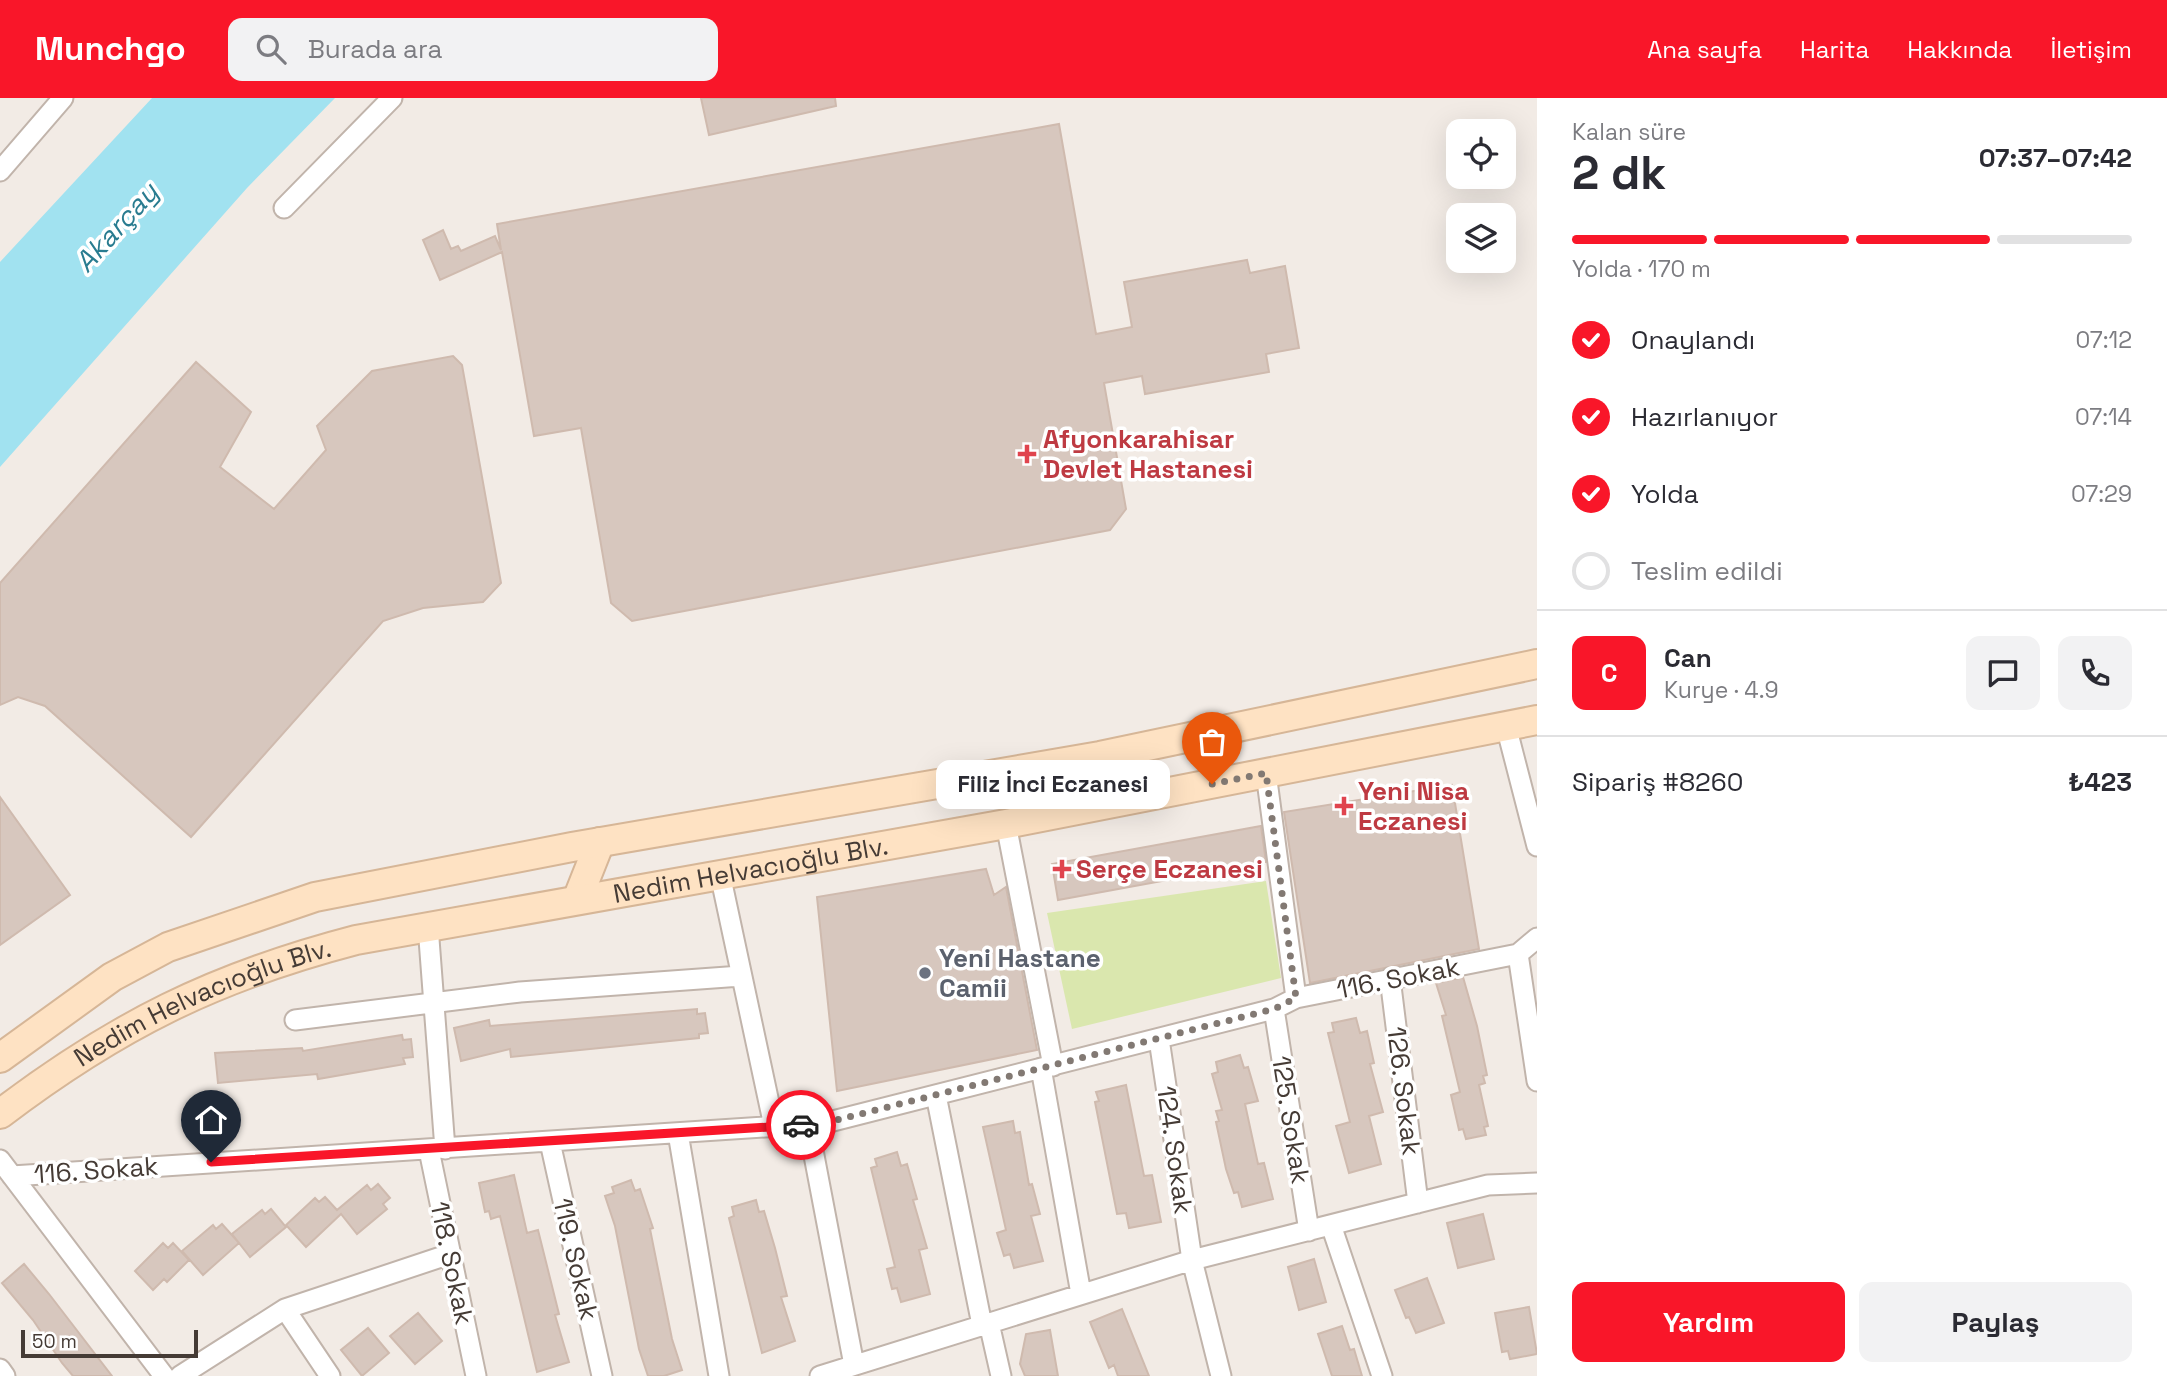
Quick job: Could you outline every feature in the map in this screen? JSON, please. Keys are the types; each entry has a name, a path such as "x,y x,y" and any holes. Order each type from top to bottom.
{"main road":[{"name":"Nedim Helvacıoğlu Blv.","path":"0,1058 112,977 168,947 315,897 600,842 1100,756 1537,664"},
{"name":"Nedim Helvacıoğlu Blv.","path":"0,1114 102,1042 171,1004 299,954 428,926 1006,824 1537,720"},
{"path":"577,900 600,842"}],"street":[{"path":"0,171 64,98"},
{"path":"284,208 392,98"},
{"path":"1506,726 1537,846"},
{"path":"1266,773 1296,998"},
{"path":"1006,824 1047,1067 1081,1294"},
{"path":"720,874 774,1126"},
{"name":"118. Sokak","path":"428,926 436,1002 437,1149 450,1254 475,1376"},
{"name":"116. Sokak","path":"6,1168 437,1149 825,1123 1274,1009 1296,998 1518,954 1537,938"},
{"path":"1518,954 1537,1081"},
{"path":"296,1020 520,992 741,976"},
{"name":"126. Sokak","path":"1390,978 1418,1203"},
{"name":"125. Sokak","path":"1274,1009 1309,1231"},
{"name":"124. Sokak","path":"1159,1039 1192,1260 1221,1376"},
{"path":"936,1095 986,1324 1001,1376"},
{"path":"808,1124 844,1370"},
{"path":"678,1133 719,1376"},
{"name":"119. Sokak","path":"550,1142 602,1376"},
{"path":"6,1168 164,1376"},
{"path":"820,1376 1192,1260 1488,1185 1537,1183"},
{"path":"1331,1225 1382,1376"},
{"path":"180,1376 285,1308 450,1254"},
{"path":"285,1308 330,1376"},
{"path":"0,1369 5,1376"}],"green space":[{"path":"1266,881 1281,978 1072,1029 1047,913"}],"water":[{"name":"Akarçay","path":"152,98 335,98 247,188 0,467 0,262"}],"building":[{"path":"701,98 835,98 836,106 709,135"},
{"path":"1059,124 1096,334 1132,327 1124,282 1247,260 1250,273 1285,266 1299,348 1266,354 1269,372 1145,394 1142,376 1104,383 1126,509 1110,530 632,621 611,603 581,428 534,436 502,252 440,280 423,240 443,230 451,249 458,246 461,251 495,236 501,250 497,224"},
{"path":"453,356 462,365 501,583 483,602 423,608 383,621 191,837 45,706 18,697 0,705 0,583 196,362 251,412 220,467 274,509 326,450 317,426 372,371"},
{"path":"1452,785 1479,949 1310,983 1284,812"},
{"path":"0,797 70,895 0,945"},
{"path":"1261,826 1266,862 1058,900 1052,864"},
{"name":"Yeni Hastane Camii","path":"986,869 994,895 1006,887 1037,1050 837,1091 817,897"},
{"path":"1463,977 1487,1075 1483,1076 1485,1083 1479,1085 1488,1126 1484,1127 1486,1135 1466,1139 1463,1129 1459,1130 1451,1095 1460,1092 1442,1016 1446,1015 1436,983"},
{"path":"697,1009 697,1014 705,1013 708,1033 699,1034 699,1038 511,1057 510,1049 461,1061 454,1028 489,1020 490,1026"},
{"path":"1356,1018 1360,1033 1367,1031 1374,1063 1370,1064 1383,1112 1369,1116 1381,1164 1349,1173 1336,1126 1350,1122 1328,1033 1334,1032 1332,1023"},
{"path":"402,1035 403,1040 411,1039 413,1057 403,1058 405,1064 318,1079 317,1074 218,1083 215,1053 302,1048 303,1051"},
{"path":"1240,1055 1244,1068 1248,1067 1258,1101 1245,1104 1258,1164 1264,1163 1273,1199 1242,1207 1238,1192 1234,1193 1226,1169 1216,1122 1219,1121 1216,1111 1222,1110 1212,1074 1218,1072 1216,1062"},
{"path":"1126,1085 1144,1176 1152,1175 1161,1222 1129,1228 1126,1213 1117,1214 1095,1102 1099,1101 1096,1092"},
{"path":"1013,1121 1015,1133 1020,1132 1029,1185 1032,1184 1040,1214 1031,1216 1043,1261 1014,1268 1010,1254 1004,1256 997,1233 1006,1230 983,1127"},
{"path":"897,1152 901,1166 907,1164 917,1199 913,1200 927,1248 919,1250 930,1294 901,1302 897,1288 892,1289 887,1269 895,1267 871,1168 877,1166 875,1159"},
{"path":"514,1175 527,1233 538,1230 559,1314 555,1315 569,1362 537,1372 500,1216 491,1219 489,1211 485,1212 479,1183"},
{"path":"631,1180 635,1191 640,1189 653,1228 650,1229 672,1339 682,1370 664,1376 648,1376 639,1349 615,1226 605,1196 614,1193 612,1187"},
{"path":"378,1184 390,1198 383,1204 387,1209 357,1234 341,1214 306,1247 286,1225 315,1198 319,1202 325,1197 337,1210 367,1185 371,1190"},
{"path":"756,1200 759,1212 764,1211 775,1248 787,1296 781,1297 795,1341 762,1353 729,1218 734,1216 732,1207"},
{"path":"271,1209 286,1227 250,1257 232,1234 262,1210 265,1214"},
{"path":"1483,1214 1494,1259 1458,1268 1447,1223"},
{"path":"222,1224 239,1243 203,1275 182,1251 213,1225 216,1229"},
{"path":"163,1243 168,1248 173,1243 189,1260 167,1282 164,1279 153,1290 135,1271"},
{"path":"1314,1259 1326,1302 1299,1310 1288,1267"},
{"path":"24,1264 112,1376 73,1376 62,1363 33,1320 2,1283"},
{"path":"1427,1278 1444,1323 1416,1333 1409,1317 1406,1318 1395,1290"},
{"path":"1529,1307 1537,1354 1510,1359 1508,1351 1502,1352 1495,1313"},
{"path":"1122,1309 1149,1376 1118,1376 1114,1365 1109,1368 1090,1322"},
{"path":"418,1313 442,1341 415,1364 390,1336"},
{"path":"1342,1326 1350,1350 1354,1349 1362,1376 1332,1376 1318,1334"},
{"path":"368,1328 389,1353 362,1376 341,1350"},
{"path":"1050,1330 1058,1376 1025,1376 1020,1364 1026,1334"}],"way so far":[{"path":"801,1125 825,1123 1195,1030 1274,1009 1296,998 1266,773 1212,784"}],"place":[{"name":"Afyonkarahisar Devlet Hastanesi","path":"1027,454"},
{"name":"Filiz İnci Eczanesi","path":"1212,784"},
{"name":"Yeni Nisa Eczanesi","path":"1344,806"},
{"name":"Serçe Eczanesi","path":"1062,869"},
{"name":"Yeni Hastane Camii","path":"925,973"}],"route":[{"path":"211,1162 801,1125"}]}
